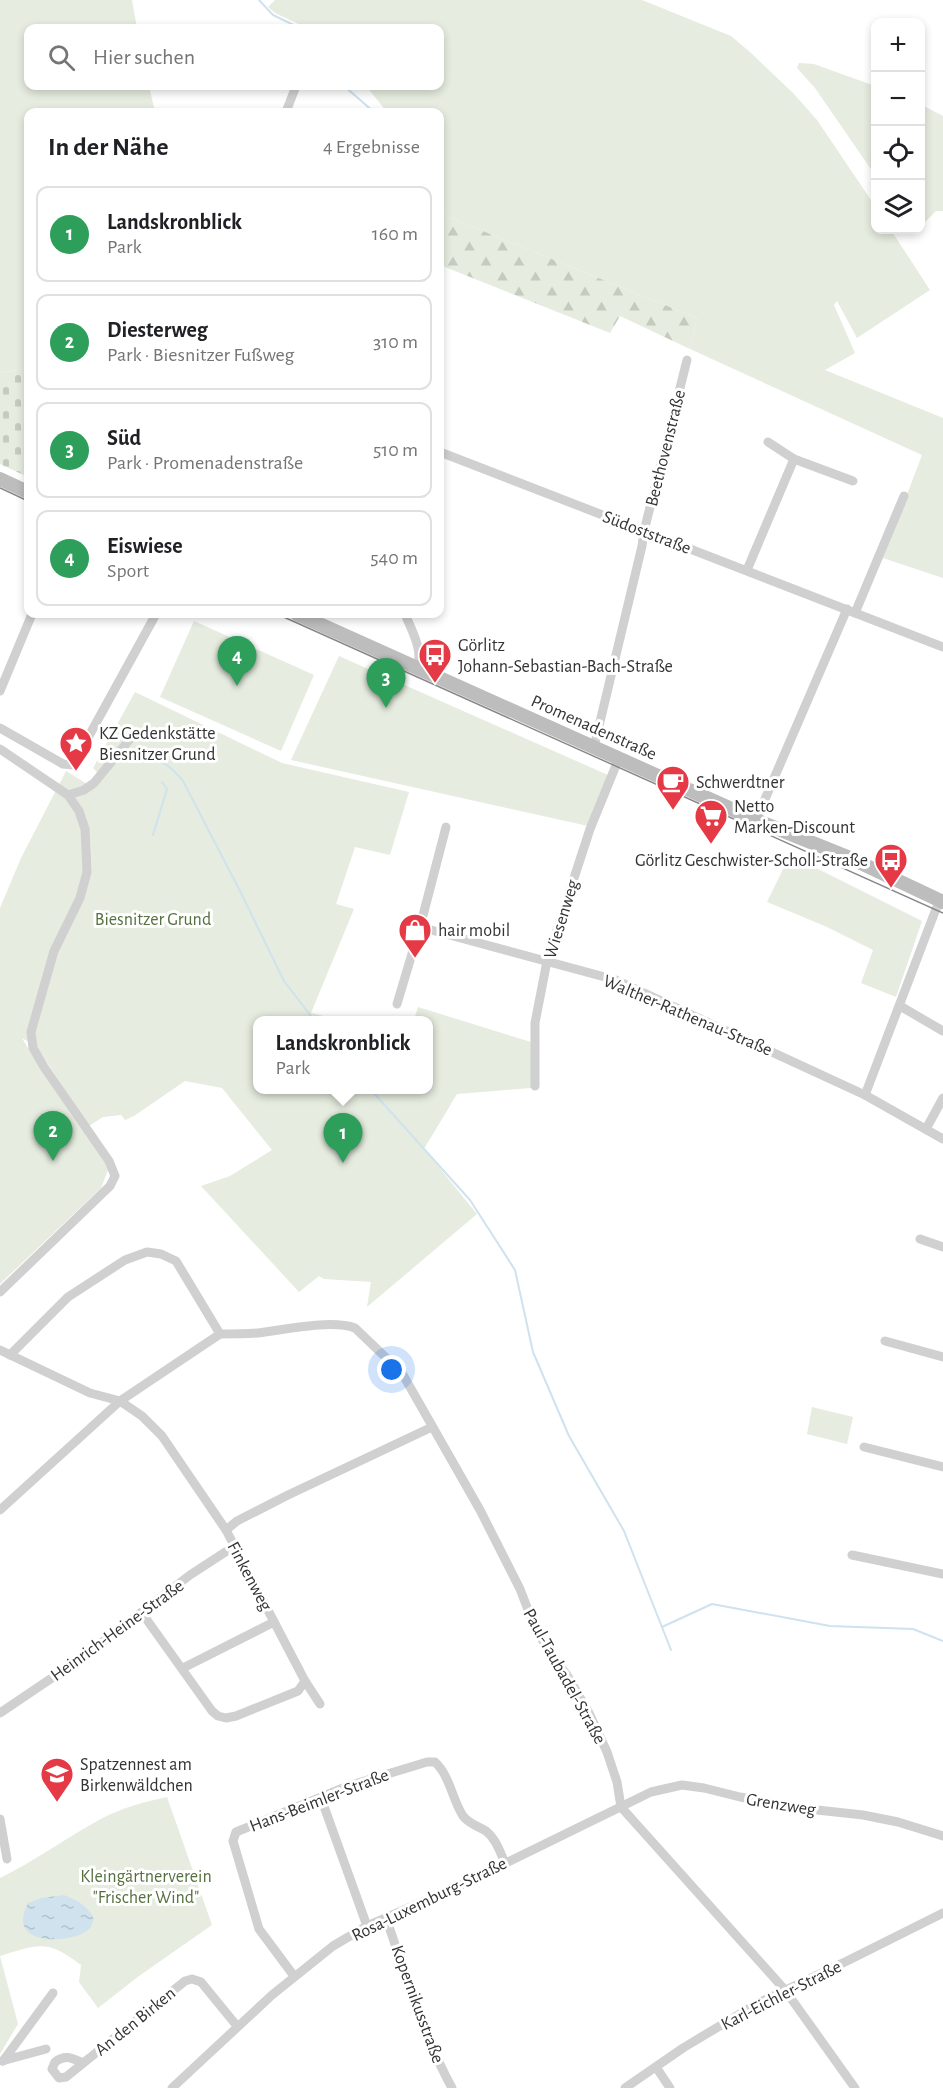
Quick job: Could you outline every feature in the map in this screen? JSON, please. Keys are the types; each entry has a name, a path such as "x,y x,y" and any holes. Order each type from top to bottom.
{"main road":[{"path":"0,479 24,490"},
{"name":"Promenadenstraße","path":"306,618 756,820 850,858 943,901"}],"street":[{"path":"288,108 294,90"},
{"name":"Beethovenstraße","path":"594,747 644,531 687,360"},
{"path":"768,442 794,459 853,481"},
{"name":"Südoststraße","path":"444,455 943,647"},
{"path":"747,570 794,459"},
{"path":"756,820 904,496"},
{"path":"0,691 30,618"},
{"path":"0,729 63,764 73,765 154,618"},
{"path":"406,618 418,651 417,667"},
{"path":"68,795 84,790 94,783 130,739"},
{"path":"0,749 68,795 79,811 86,829 87,872 80,898 54,951 31,1032 33,1048 44,1067 109,1161 115,1176 113,1182 0,1292"},
{"name":"Wiesenweg","path":"535,1086 535,1023 547,961 590,829 619,758"},
{"path":"397,1004 446,827"},
{"path":"865,1095 936,909 943,901"},
{"name":"Walther-Rathenau-Straße","path":"420,927 616,981 865,1095 943,1139"},
{"path":"900,1006 943,1031"},
{"path":"926,1129 943,1098"},
{"path":"920,1239 943,1247"},
{"path":"0,1510 120,1401 220,1334 176,1261 161,1254 147,1252 125,1260 68,1297 10,1355"},
{"name":"Paul-Taubadel-Straße","path":"220,1334 253,1334 334,1324 348,1325 355,1328 402,1373 497,1540 535,1628 567,1675 589,1713 607,1752 617,1782 621,1807"},
{"path":"885,1341 943,1357"},
{"path":"0,1350 90,1393 120,1401"},
{"name":"Finkenweg","path":"120,1401 142,1416 162,1436 226,1530 305,1682 320,1704"},
{"path":"226,1530 237,1521 432,1427"},
{"path":"864,1447 943,1467"},
{"name":"Heinrich-Heine-Straße","path":"0,1713 80,1659 190,1575 233,1547"},
{"path":"852,1555 943,1574"},
{"path":"142,1613 212,1711 226,1718 256,1709 297,1691 305,1682"},
{"name":"Finkenweg","path":"183,1668 274,1622"},
{"name":"Hans-Beimler-Straße","path":"294,1976 259,1929 233,1841 237,1832 348,1786 405,1768 435,1762 442,1768 464,1816 471,1824 494,1838 505,1863"},
{"name":"Grenzweg","path":"621,1807 651,1792 682,1785 808,1809 863,1815 898,1822 943,1836"},
{"path":"321,1798 367,1926"},
{"path":"621,1807 785,1989 855,2088"},
{"name":"Rosa-Luxemburg-Straße","path":"172,2088 237,2026 294,1976 333,1946 367,1926 457,1887 621,1807"},
{"path":"0,1820 8,1859"},
{"name":"Karl-Eichler-Straße","path":"625,2088 758,2003 943,1913"},
{"name":"Kopernikusstraße","path":"387,1918 419,2013 440,2066 452,2088"},
{"name":"An den Birken","path":"83,2063 164,1996 192,1978 201,1982 237,2026"},
{"path":"1,2061 53,1993"},
{"path":"1,2061 46,2049"},
{"path":"656,2067 670,2088"}],"green space":[{"path":"0,0 132,0 136,24 24,24 24,90 150,90 154,108 24,108 24,369 0,373"},
{"path":"275,0 642,0 731,36 793,93 817,120 871,200 871,234 894,234 930,290 857,338 837,301 834,305 855,353 825,370 943,418 943,578 883,558 922,455 690,349 697,318 446,216 444,209 444,108 384,108 369,90 444,90 444,24 298,24 275,13 268,7"},
{"path":"799,63 814,64 871,85 871,169 815,88 797,68"},
{"path":"925,107 943,116 943,211 936,211 925,222"},
{"path":"444,209 446,216 697,318 690,349 620,316 610,333 444,267"},
{"path":"24,369 24,475 0,464 0,373"},
{"path":"194,621 314,675 281,751 160,697"},
{"path":"339,656 608,775 588,826 291,760"},
{"name":"Biesnitzer Grund","path":"135,692 282,763 409,792 390,855 355,847 336,904 354,909 311,1013 324,1016 253,1016 253,1094 433,1094 433,1016 415,1016 418,1007 531,1042 531,1088 457,1094 424,1149 477,1214 367,1307 371,1282 324,1279 319,1276 299,1292 201,1186 230,1176 272,1150 222,1088 185,1081 134,1116 125,1120 121,1115 103,1117 89,1126 36,1046 22,1038 37,1063 105,1158 108,1170 101,1188 0,1284 0,908 21,858 66,771 92,787 101,777 93,768"},
{"path":"790,855 922,921 896,997 861,983 873,950 827,927 767,902"},
{"path":"812,1407 853,1417 847,1444 807,1434"},
{"name":"Kleingärtnerverein \"Frischer Wind\"","path":"167,1797 212,1925 98,2008 79,1982 81,1965 59,1951 42,1946 0,1956 0,1878 109,1815"},
{"path":"0,1956 18,2024 0,2054"}],"water":[{"path":"64,1895 78,1901 89,1910 94,1919 90,1928 72,1937 59,1939 34,1936 26,1929 23,1918 28,1903 41,1898"}],"waterway":[{"path":"259,0 273,15 292,24"},
{"path":"349,90 369,108"},
{"path":"143,753 165,764 183,781 284,981 311,1016"},
{"path":"153,835 167,789 162,782"},
{"path":"375,1094 470,1200 515,1270 533,1352 569,1436 624,1531 671,1650"},
{"path":"662,1627 712,1604 830,1626 913,1629 943,1641"}],"tram line":[{"path":"0,488 24,499"},
{"path":"286,618 943,913"}],"place":[{"name":"Görlitz Johann-Sebastian-Bach-Straße","path":"435,684"},
{"name":"Eiswiese","path":"237,686"},
{"name":"Süd","path":"386,708"},
{"name":"KZ Gedenkstätte Biesnitzer Grund","path":"76,772"},
{"name":"Schwerdtner","path":"673,811"},
{"name":"Netto Marken-Discount","path":"711,845"},
{"name":"Görlitz Geschwister-Scholl-Straße","path":"891,889"},
{"name":"hair mobil","path":"415,959"},
{"name":"Diesterweg","path":"53,1161"},
{"name":"Landskronblick","path":"343,1163"},
{"name":"Spatzennest am Birkenwäldchen","path":"57,1803"}]}
